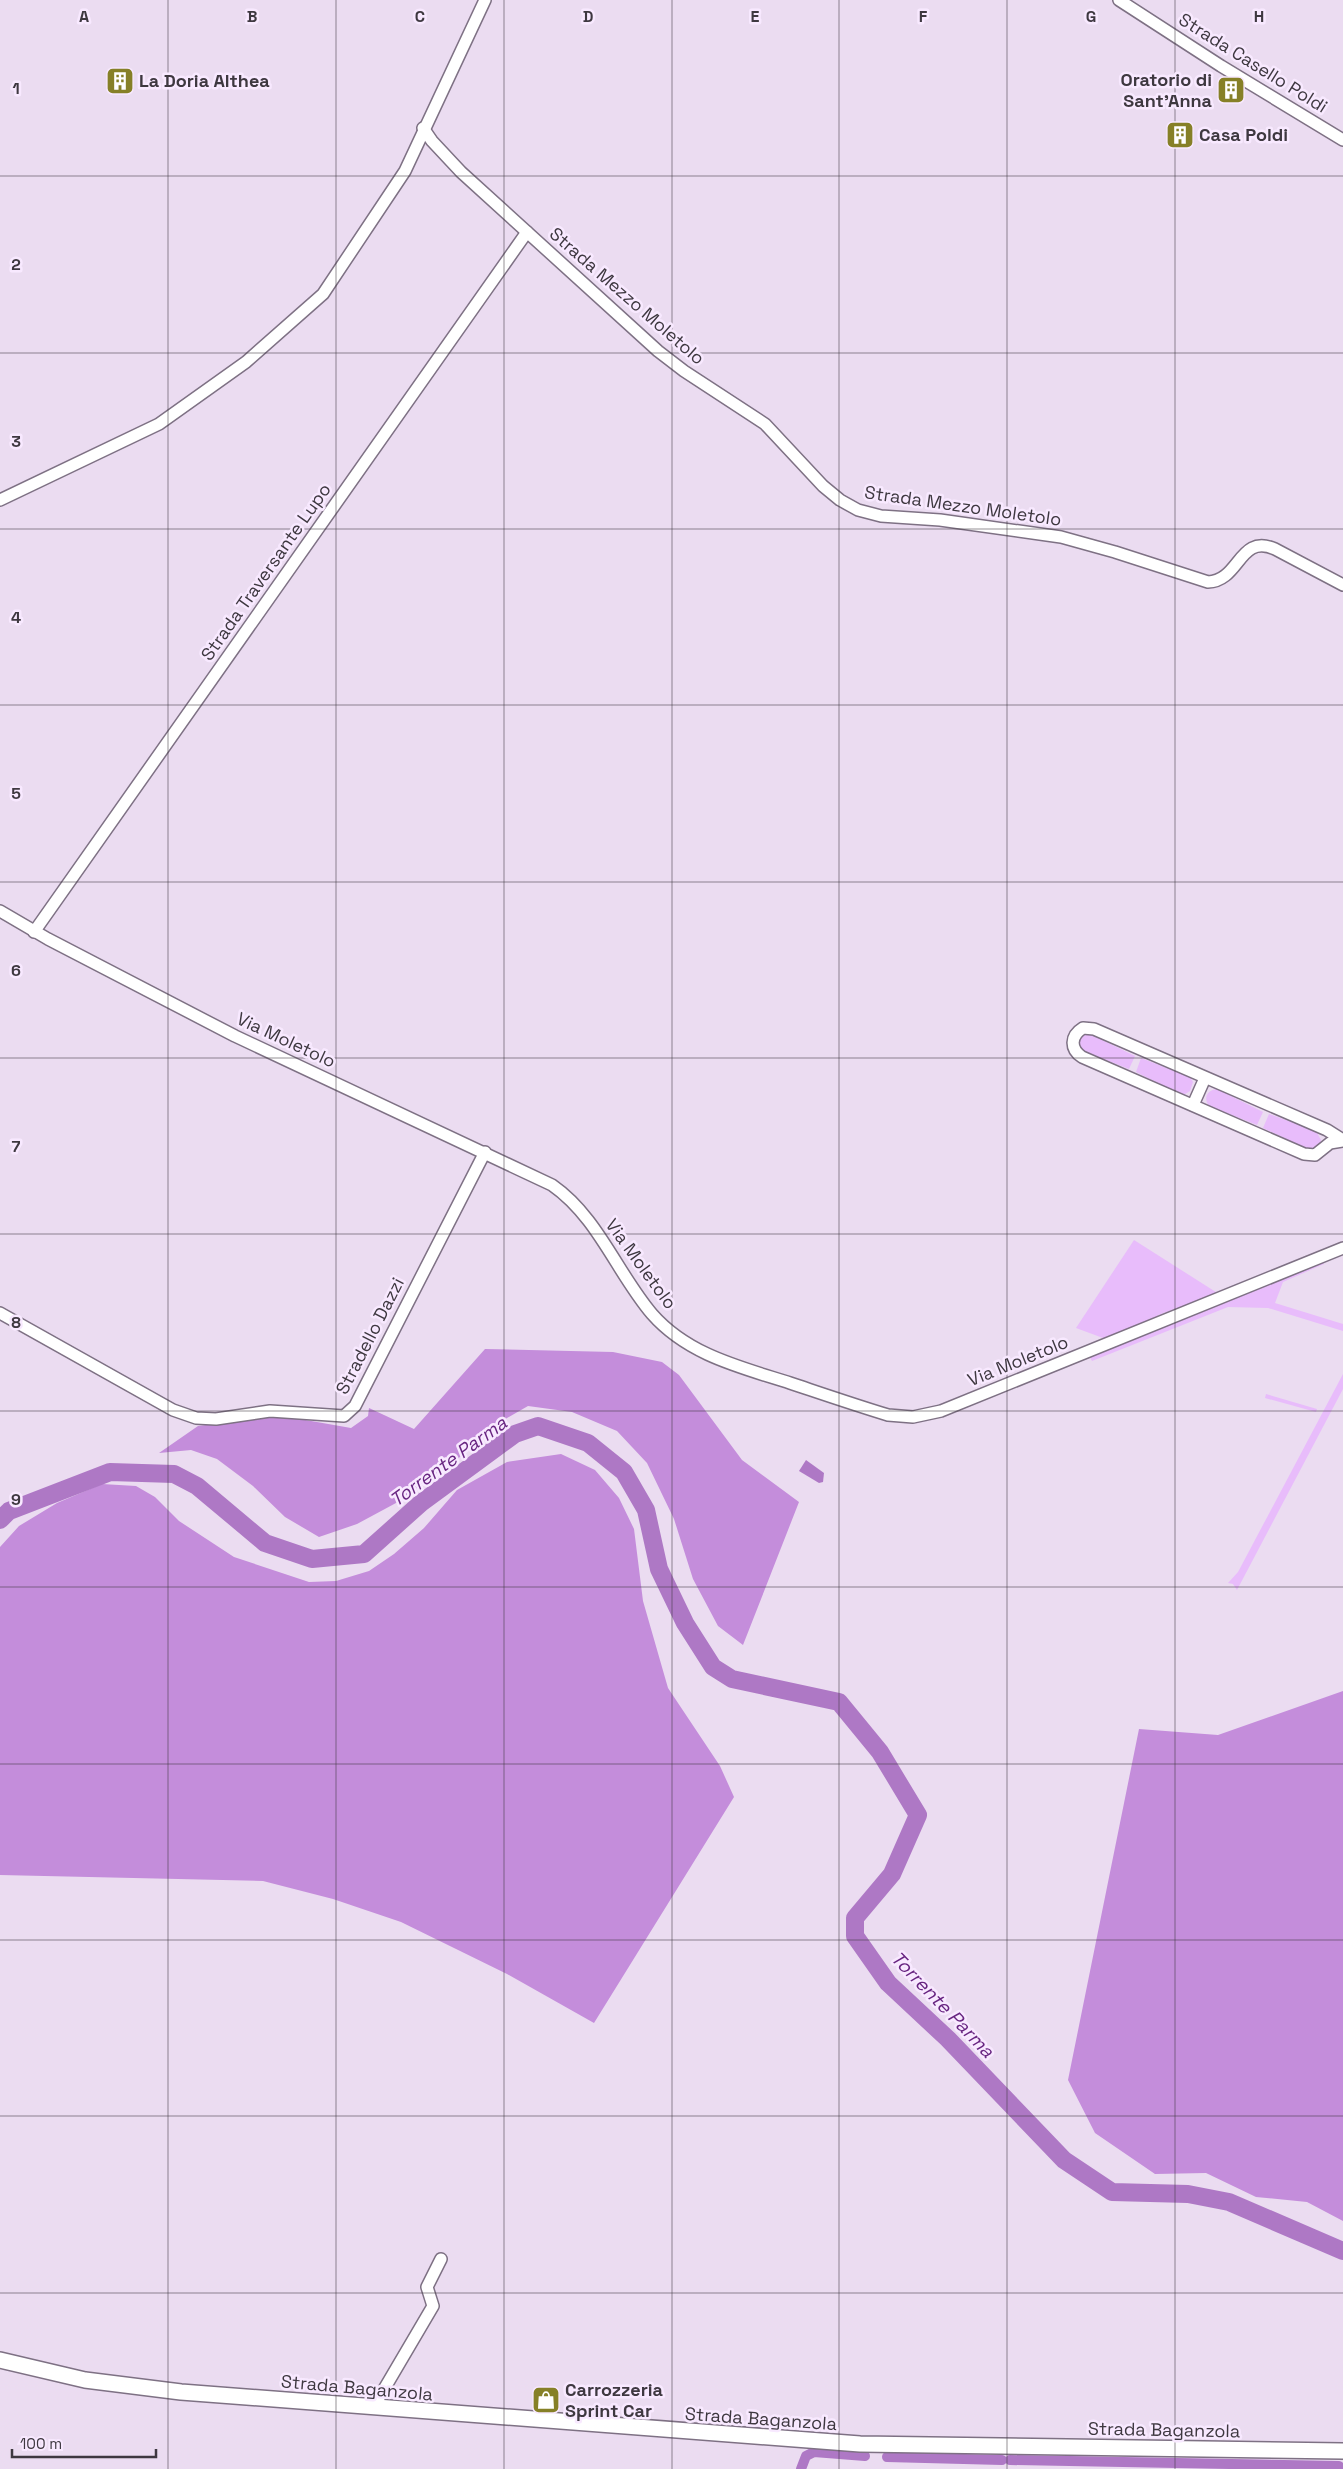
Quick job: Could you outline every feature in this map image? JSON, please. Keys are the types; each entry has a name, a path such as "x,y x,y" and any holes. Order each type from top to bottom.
{"main road":[{"name":"Strada Baganzola","path":"0,2360 63,2376 129,2386 373,2408 740,2436 884,2445 1342,2452"}],"street":[{"path":"0,500 159,424 246,362 322,294 405,171 423,128 485,0"},
{"name":"Strada Casello Poldi","path":"1119,0 1221,66 1343,140"},
{"name":"Strada Mezzo Moletolo","path":"423,128 452,163 666,357 695,379 759,419 782,440 823,486 840,500 858,510 881,516 940,520 1061,537 1208,582 1223,579 1249,550 1264,545 1343,585"},
{"name":"Strada Traversante Lupo","path":"34,932 527,232"},
{"name":"Via Moletolo","path":"0,911 34,932 235,1036 541,1178 570,1199 592,1225 652,1313 683,1341 726,1362 900,1417 919,1417 941,1411 1343,1248"},
{"path":"1083,1028 1091,1028 1339,1136 1343,1140 1332,1142 1318,1154 1307,1155 1080,1056 1073,1046 1074,1037 1083,1028"},
{"path":"1193,1105 1205,1078"},
{"path":"1316,1126 1326,1136 1324,1149"},
{"name":"Stradello Dazzi","path":"0,1312 173,1410 196,1418 216,1419 270,1411 344,1416 356,1406 485,1152"},
{"path":"373,2408 433,2306 426,2287 441,2260"}],"shaded area":[{"path":"1088,1033 1135,1056 1129,1069 1080,1050 1078,1040 1081,1035"},
{"path":"1141,1058 1190,1077 1193,1082 1190,1091 1185,1094 1179,1094 1136,1072"},
{"path":"1217,1089 1263,1112 1257,1125 1209,1106 1206,1097 1208,1093"},
{"path":"1269,1114 1316,1131 1321,1140 1320,1146 1311,1151 1263,1128"},
{"path":"1134,1240 1219,1294 1189,1306 1158,1315 1156,1320 1103,1341 1103,1338 1076,1328"},
{"path":"1322,1261 1324,1264 1283,1282 1275,1303 1343,1324 1343,1331 1268,1308 1228,1307 1092,1361 1088,1354"},
{"path":"485,1349 613,1352 662,1362 679,1375 742,1460 799,1502 743,1645 718,1626 693,1579 674,1519 647,1463 617,1431 572,1412 528,1406 495,1425 460,1457 396,1503 357,1524 319,1537 285,1517 253,1486 217,1459 191,1450 159,1453 198,1426 277,1415 351,1428 368,1416 369,1408 414,1429"},
{"path":"1343,1374 1343,1389 1237,1590 1233,1584 1228,1583 1238,1572"},
{"path":"1266,1394 1317,1409 1316,1412 1265,1398"},
{"path":"561,1454 595,1470 619,1498 634,1529 643,1601 668,1688 720,1766 734,1797 594,2023 507,1974 401,1922 333,1899 263,1881 0,1875 0,1547 19,1526 57,1503 102,1484 136,1486 155,1497 179,1521 234,1557 309,1582 336,1581 369,1571 394,1554 424,1528 457,1490 507,1462"},
{"path":"806,1460 824,1473 823,1482 819,1483 799,1471"},
{"path":"1343,1691 1343,2221 1307,2202 1256,2197 1206,2173 1155,2174 1095,2133 1068,2080 1139,1729 1218,1735"}],"waterway":[{"name":"Torrente Parma","path":"0,1520 9,1511 110,1472 174,1474 197,1486 265,1543 312,1559 364,1554 421,1503 515,1434 538,1426 588,1443 624,1472 646,1510 659,1569 685,1623 713,1667 732,1679 839,1702 880,1752 918,1815 892,1874 855,1918 855,1936 888,1983 948,2039 1064,2160 1112,2192 1188,2194 1229,2202 1343,2251"},
{"path":"801,2469 806,2456 814,2452 865,2456"},
{"path":"887,2457 1002,2460"},
{"path":"1010,2460 1339,2466"}],"place":[{"name":"La Doria Althea","path":"120,81"},
{"name":"Oratorio di Sant'Anna","path":"1231,90"},
{"name":"Casa Poldi","path":"1180,135"},
{"name":"Carrozzeria Sprint Car","path":"546,2400"}]}
